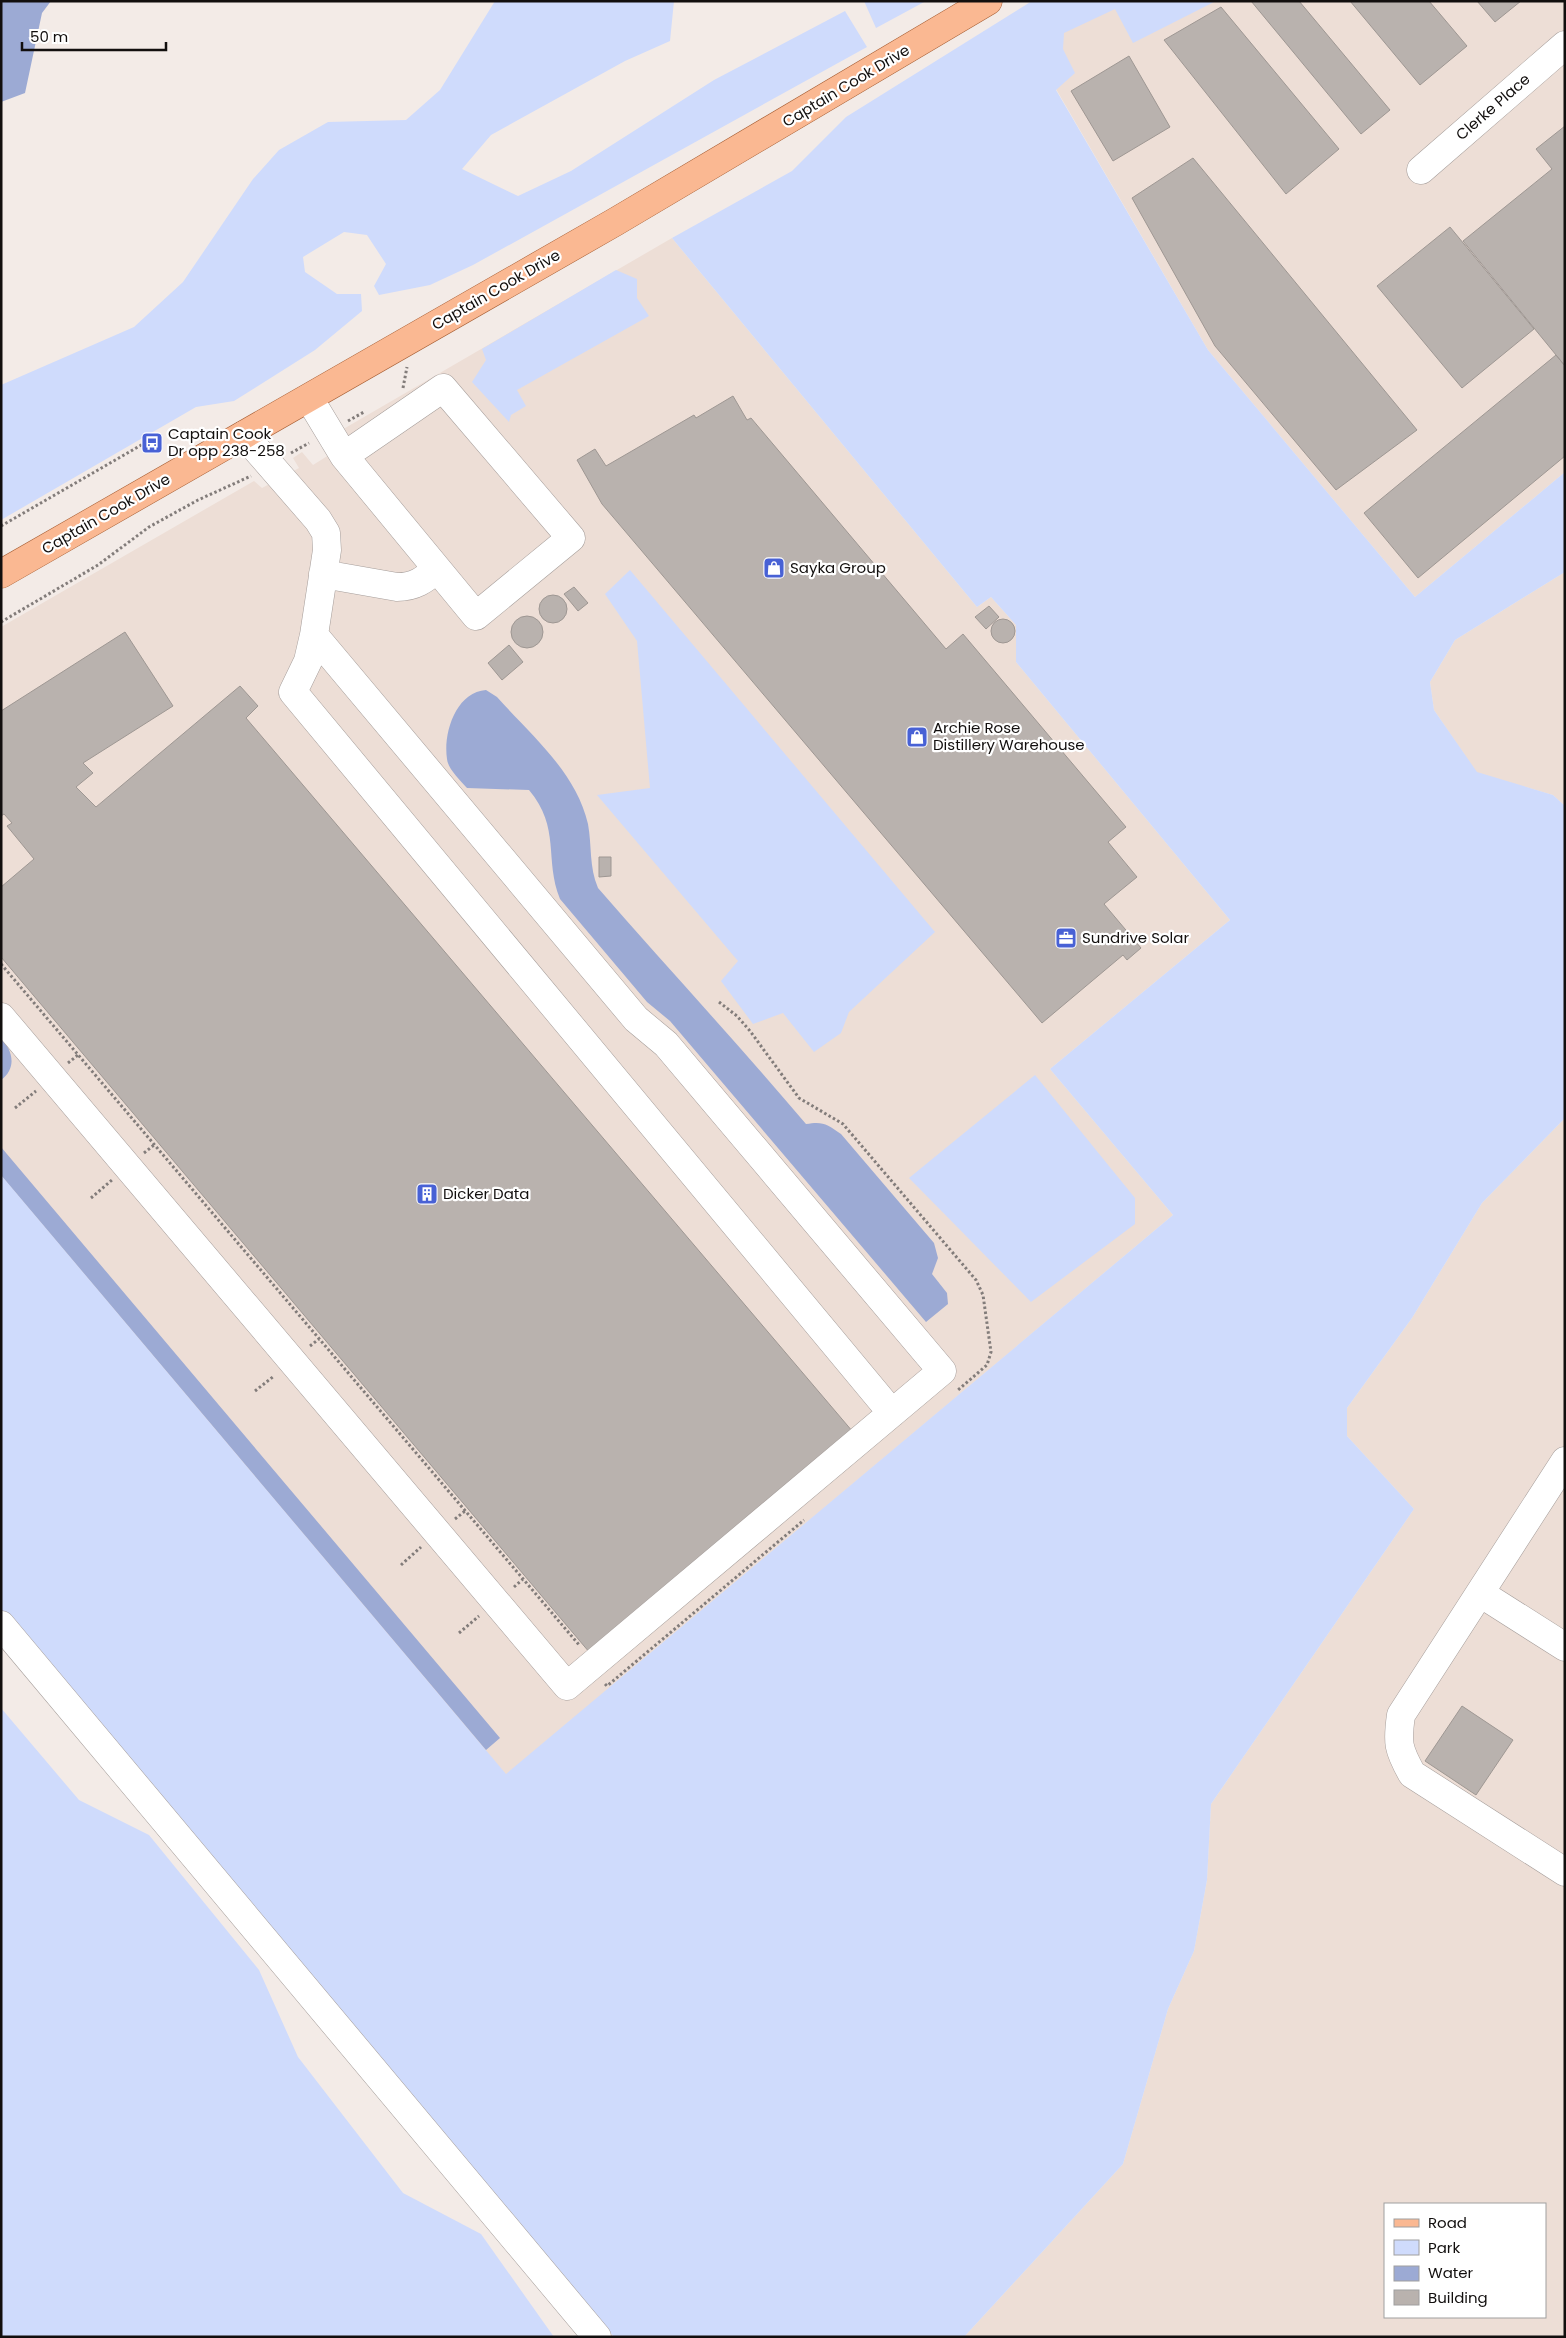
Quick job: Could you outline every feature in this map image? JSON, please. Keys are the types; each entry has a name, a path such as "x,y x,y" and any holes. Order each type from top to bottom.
{"main road":[{"name":"Captain Cook Drive","path":"1,574 615,222 988,1"}],"street":[{"name":"Clerke Place","path":"1421,170 1565,45"},
{"path":"309,398 344,456 476,616 571,538 443,388 344,456"},
{"path":"244,435 318,520 326,533 327,550 314,635 308,661 293,692 892,1413"},
{"path":"323,574 397,588 410,587 421,583 437,569"},
{"path":"1,1017 567,1686 942,1371 666,1044 636,1019 314,635"},
{"path":"1565,1461 1401,1715 1398,1739 1402,1757 1412,1774 1565,1872"},
{"path":"1480,1593 1565,1647"},
{"path":"1,1625 597,2337"}],"path":[{"path":"402,390 413,338"},
{"path":"1,622 98,564 149,527 198,500 246,478 370,409"},
{"path":"1,526 150,440"},
{"path":"1,964 583,1650"},
{"path":"15,1108 37,1090"},
{"path":"91,1198 113,1180"},
{"path":"255,1391 276,1374"},
{"path":"400,1565 422,1547"},
{"path":"459,1634 480,1616"}],"shaded area":[{"path":"1077,1 1565,1 1565,472 1415,597 1208,350 1024,34"},
{"path":"672,238 977,607 991,597 1016,625 1016,662 1230,920 1050,1069 1173,1215 506,1775 1,1175 1,627 254,481 262,488 299,468 293,458 302,452 313,465 329,455 321,442"},
{"path":"1565,572 1565,806 1553,795 1477,773 1434,710 1430,682 1455,640"},
{"path":"1565,1118 1565,2337 964,2337 1123,2164 1168,2009 1194,1951 1207,1880 1211,1804 1414,1509 1347,1436 1347,1408 1412,1318 1482,1203"}],"green space":[{"path":"495,1 674,1 670,41 625,61 491,135 462,169 518,196 571,171 714,80 845,11 867,47 473,265 430,285 379,295 374,286 386,264 367,235 344,232 303,257 305,272 337,294 361,294 362,311 315,350 234,401 196,407 1,520 1,385 134,327 183,282 253,179 279,150 328,122 406,120 440,90"},
{"path":"864,1 926,1 876,28"},
{"path":"1032,1 1216,1 1133,43 1115,9 1064,33 1063,49 1075,73 1056,90 1208,350 1415,597 1565,472 1565,572 1455,640 1430,682 1434,710 1477,772 1553,795 1565,806 1565,1118 1482,1203 1412,1318 1347,1408 1347,1436 1414,1509 1211,1804 1207,1880 1194,1951 1168,2009 1123,2164 964,2337 614,2337 1,1609 1,1175 506,1774 1173,1215 1050,1069 1230,920 1016,662 1016,625 991,597 977,607 672,238 792,171 846,117"},
{"path":"616,270 637,279 637,298 649,316 517,390 526,406 511,415 509,422 472,382 486,360 482,349"},
{"path":"630,570 935,932 849,1012 841,1033 814,1052 783,1013 753,1024 721,981 738,961 597,795 650,788 637,641 605,594"},
{"path":"1035,1075 1135,1198 1135,1224 1031,1302 909,1178"},
{"path":"1,1708 79,1800 149,1835 259,1970 298,2057 403,2193 481,2234 554,2337 1,2337"}],"water":[{"path":"1,1 51,1 42,13 25,93 1,102"},
{"path":"486,690 497,697 538,740 574,788 588,824 592,864 598,888 806,1124 825,1124 841,1134 934,1243 938,1258 932,1274 947,1293 948,1304 926,1322 670,1021 647,1002 560,899 555,884 549,831 539,804 529,790 467,788 452,770 448,763 446,749 447,738 454,716 459,706 467,698 476,692"},
{"path":"1,1038 8,1048 12,1059 9,1070 1,1080"},
{"path":"1,1147 500,1738 486,1750 1,1175"}],"building":[{"path":"1251,1 1299,1 1390,110 1361,134"},
{"path":"1350,1 1429,1 1467,46 1420,85"},
{"path":"1477,1 1521,1 1495,22"},
{"path":"1221,7 1339,149 1286,194 1164,40"},
{"path":"1129,56 1170,127 1113,161 1071,91"},
{"path":"1565,126 1565,366 1463,241 1552,169 1536,149"},
{"path":"1193,158 1417,430 1336,490 1215,346 1132,198"},
{"path":"1450,227 1534,329 1462,388 1377,286"},
{"path":"1556,355 1565,366 1565,456 1418,578 1364,513"},
{"path":"733,396 747,420 751,418 946,649 963,634 1126,827 1108,842 1137,877 1104,904 1141,948 1127,960 1123,955 1042,1023 602,504 577,460 595,449 606,466 694,415 696,418"},
{"path":"574,587 588,603 578,611 564,594"},
{"path":"553,595 563,599 567,609 563,619 553,623 543,619 539,609 543,599"},
{"path":"989,606 999,617 986,629 975,617"},
{"path":"527,616 538,621 543,632 538,643 527,648 516,643 511,632 516,621"},
{"path":"1003,619 1011,623 1015,631 1011,639 1003,643 995,639 991,631 995,623"},
{"name":"Dicker Data","path":"125,632 173,706 83,763 93,773 76,787 96,807 240,686 258,706 246,718 853,1432 590,1653 1,957 1,887 34,859 7,826 12,823 4,814 1,816 1,711"},
{"path":"509,645 523,662 502,680 488,663"},
{"path":"599,857 611,857 611,876 599,877"},
{"path":"1462,1706 1513,1740 1476,1795 1425,1761"}],"place":[{"name":"Captain Cook Dr opp 238-258","path":"152,443"},
{"name":"Sayka Group","path":"774,568"},
{"name":"Archie Rose Distillery Warehouse","path":"917,737"},
{"name":"Sundrive Solar","path":"1066,938"},
{"name":"Dicker Data","path":"427,1194"}]}
